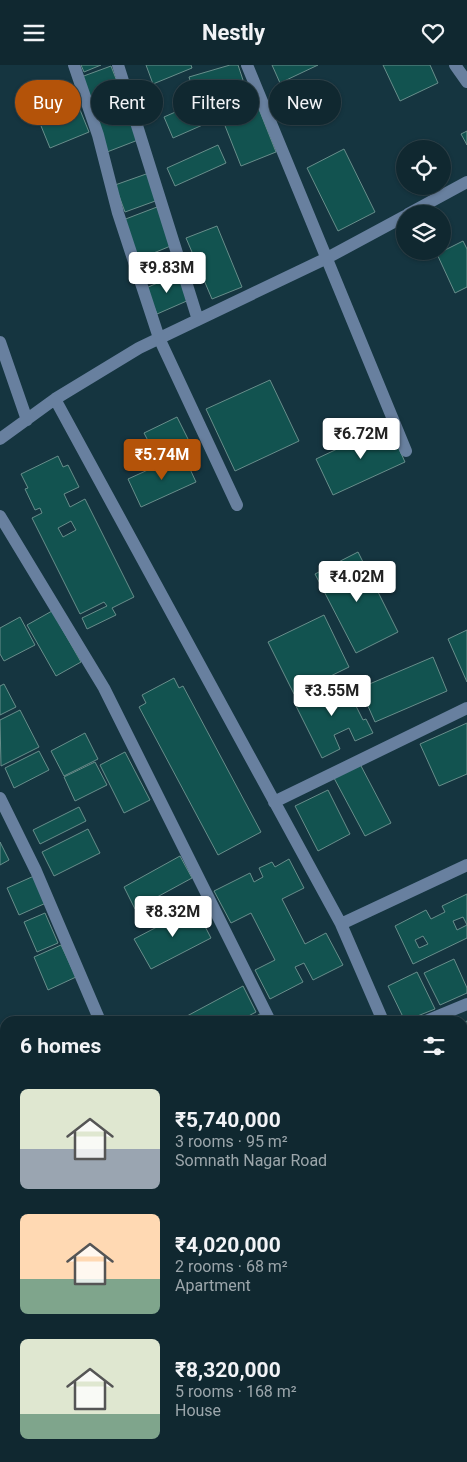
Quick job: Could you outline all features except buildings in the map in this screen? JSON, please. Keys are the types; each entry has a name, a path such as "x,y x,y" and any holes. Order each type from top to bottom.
{"street":[{"path":"74,65 98,135 118,213 159,338 237,505"},
{"path":"118,65 198,320"},
{"path":"248,65 406,451"},
{"path":"455,65 467,82"},
{"path":"425,205 467,182"},
{"path":"0,439 55,399 139,347 327,257 396,221"},
{"path":"0,342 27,420"},
{"path":"55,399 340,924 381,1016"},
{"path":"0,516 104,688 268,1016"},
{"path":"274,801 467,708"},
{"path":"0,798 36,871 98,1016"},
{"path":"340,924 467,865"},
{"path":"438,1016 467,1004"}]}
